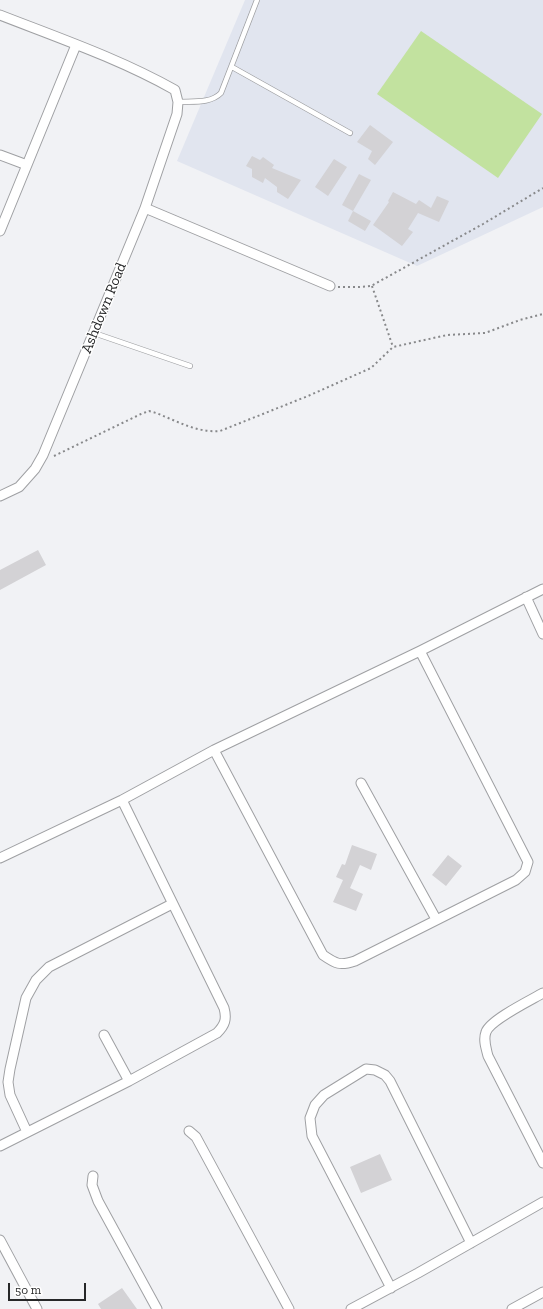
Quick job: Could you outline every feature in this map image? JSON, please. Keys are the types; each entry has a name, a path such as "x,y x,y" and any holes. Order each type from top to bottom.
{"street":[{"path":"0,15 152,77 175,90 178,102"},
{"path":"0,231 76,45"},
{"name":"Ashdown Road","path":"0,496 20,487 38,465 43,455 145,208 177,114 178,102"},
{"path":"0,155 27,165"},
{"path":"145,208 330,286"},
{"path":"0,858 122,800 214,750 420,651 543,589"},
{"path":"526,597 543,634"},
{"path":"214,750 324,955 334,963 343,965 354,961 516,880 525,872 528,862 420,651"},
{"path":"361,784 436,919"},
{"path":"0,1146 129,1081 217,1033 223,1027 226,1016 224,1008 122,800"},
{"path":"27,1132 10,1095 8,1082 26,998 36,980 49,967 172,904"},
{"path":"543,993 492,1022 486,1031 484,1044 488,1056 543,1163"},
{"path":"104,1035 129,1081"},
{"path":"391,1288 312,1136 310,1118 316,1105 324,1095 366,1070 375,1070 385,1075 390,1081 471,1243"},
{"path":"189,1131 196,1137 289,1309"},
{"path":"93,1176 92,1185 98,1201 157,1309"},
{"path":"351,1309 543,1202"},
{"path":"0,1240 37,1309"},
{"path":"512,1309 543,1292"}],"lane":[{"path":"178,102 210,101 221,93 257,0"},
{"path":"232,67 350,133"},
{"path":"94,333 190,366"}],"path":[{"path":"330,286 371,286 484,224 543,188"},
{"path":"371,286 393,347"},
{"path":"51,458 56,454 113,427 141,414 149,412 156,413 198,430 212,432 220,431 308,396 371,368 393,347 447,335 485,333 520,320 543,314"}],"shaded area":[{"path":"245,0 543,0 543,207 417,266 177,161"}],"green space":[{"path":"421,31 542,114 498,178 377,94"}],"building":[{"path":"370,125 393,142 375,165 368,159 372,151 357,142"},
{"path":"252,156 260,160 263,157 274,165 272,168 301,180 288,199 277,192 277,187 265,178 263,183 252,177 252,169 246,166"},
{"path":"334,159 347,167 328,196 315,187"},
{"path":"359,174 371,180 353,211 342,205"},
{"path":"393,192 416,204 419,200 431,208 437,196 449,201 439,222 418,213 408,229 413,232 402,246 373,225 389,202 388,201"},
{"path":"353,211 371,221 365,231 348,221"},
{"path":"38,550 46,565 0,590 0,570"},
{"path":"352,845 377,854 371,870 360,865 350,888 363,894 356,911 333,902 343,880 336,877 342,864 345,865"},
{"path":"448,855 462,866 446,886 432,875"},
{"path":"380,1154 392,1180 361,1193 350,1167"},
{"path":"122,1288 137,1309 101,1309 98,1304"}]}
